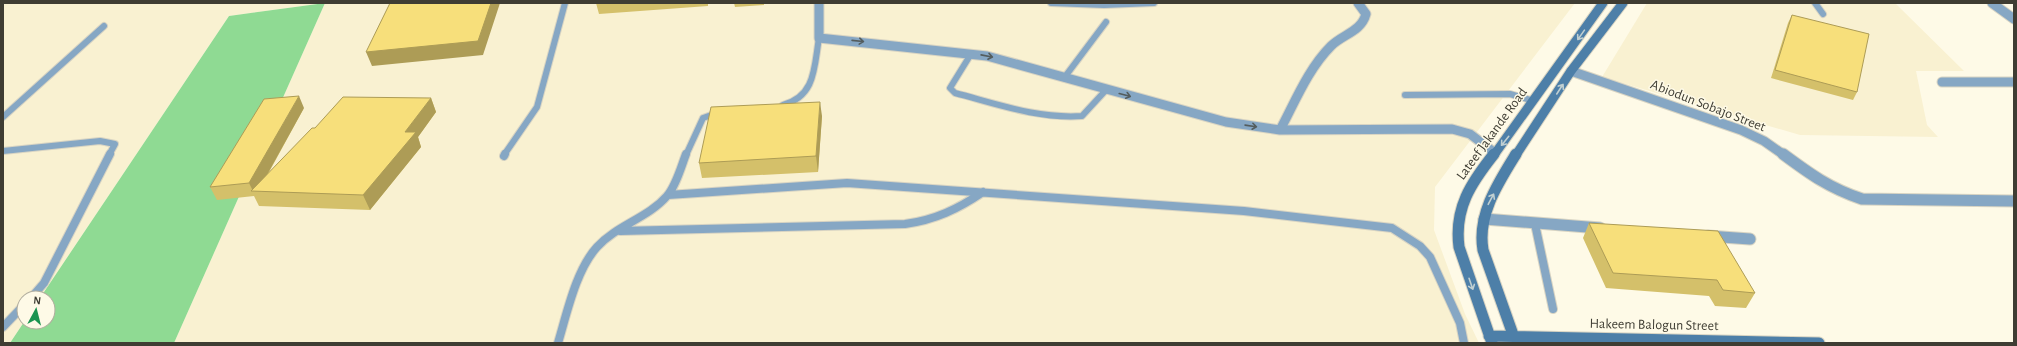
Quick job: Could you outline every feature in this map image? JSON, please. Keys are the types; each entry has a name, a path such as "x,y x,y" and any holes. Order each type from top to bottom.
{"main road":[{"name":"Lateef Jakande Road","path":"1491,340 1459,247 1457,232 1463,201 1477,176 1496,153 1534,101 1603,3"},
{"name":"Lateef Jakande Road","path":"1515,340 1481,238 1486,208 1508,167 1571,72 1623,3"},
{"name":"Hakeem Balogun Street","path":"1491,340 1819,343"}],"street":[{"path":"819,3 819,38 987,56 1226,122 1280,130 1332,131 1452,129 1472,134 1496,153"},
{"path":"1280,130 1316,68 1331,46 1361,26 1366,20 1366,14 1358,3"},
{"path":"1992,3 2014,19"},
{"name":"Abiodun Sobajo Street","path":"1571,72 1741,130 1764,141 1821,182 1841,192 1862,199 2014,201"},
{"path":"1942,82 2014,82"},
{"path":"1484,219 1614,229"},
{"path":"1694,235 1750,239"}],"lane":[{"path":"504,156 537,107 565,3"},
{"path":"1051,3 1086,5 1154,3"},
{"path":"1815,3 1823,14"},
{"path":"1064,78 1106,22"},
{"path":"3,118 104,26"},
{"path":"775,106 790,104 802,97 811,84 819,38"},
{"path":"971,54 952,82 950,88 955,93 1048,117 1067,118 1082,116 1106,90"},
{"path":"1406,95 1510,94 1534,101"},
{"path":"558,343 583,273 597,247 659,205 668,195 703,118 726,112"},
{"path":"3,151 100,141 115,144 44,283 38,290"},
{"path":"668,195 846,183 1236,210 1392,228 1420,246 1430,257 1460,323 1464,343"},
{"path":"619,231 906,224 929,221 956,210 984,192"},
{"path":"1534,224 1553,309"},
{"path":"3,327 16,313"}],"shaded area":[{"path":"3,3 325,3 229,16 45,290 16,290 16,330 19,330 10,343 3,343"},
{"path":"325,3 1575,3 1435,187 1434,230 1465,314 1479,343 174,343"},
{"path":"1647,3 1895,3 1964,71 1916,71 1927,125 1938,137 1800,135 1602,77"}],"green space":[{"path":"325,3 174,343 10,343 19,330 56,330 56,290 45,290 229,16"}],"building":[{"path":"390,3 491,3 478,41 366,52"},
{"path":"1792,15 1869,34 1857,92 1775,70"},
{"path":"299,96 249,183 210,187 264,99"},
{"path":"343,97 431,98 405,132 416,132 363,195 251,191 312,128 315,128"},
{"path":"820,102 816,156 699,163 711,107"},
{"path":"1589,223 1718,231 1755,293 1723,290 1717,280 1613,273"}]}
